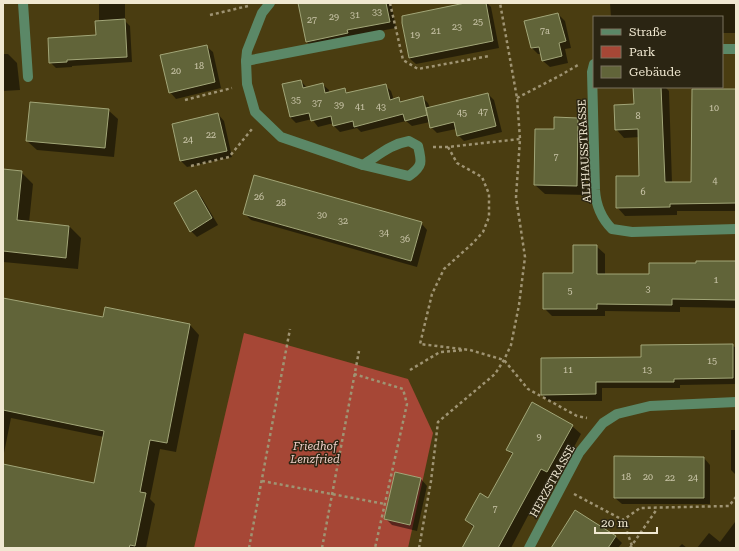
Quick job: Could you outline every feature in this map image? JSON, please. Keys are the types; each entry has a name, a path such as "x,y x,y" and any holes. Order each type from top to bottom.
{"street":[{"path":"23,3 28,77"},
{"path":"270,3 262,13 247,51 246,84 255,112 281,138 364,165 409,176 418,170 421,160 418,146 409,141 399,143 391,146 364,165"},
{"path":"246,62 380,34"},
{"path":"723,49 736,49"},
{"name":"ALTHAUSSTRASSE","path":"593,68 595,190 596,202 604,221 612,229 632,232 736,229"},
{"name":"HERZSTRASSE","path":"529,548 580,453 603,423 616,414 650,406 736,402"}],"path":[{"path":"390,3 403,60 418,69 489,56"},
{"path":"419,548 431,481 438,422 495,374 511,345 519,305 525,257 516,197 520,139 517,98 500,3"},
{"path":"210,16 252,5"},
{"path":"517,98 562,75 581,63"},
{"path":"185,100 246,84"},
{"path":"191,166 229,157 262,118"},
{"path":"418,146 448,147 520,139"},
{"path":"448,147 457,163 482,177 489,194 488,217 483,232 444,269 432,294 420,344 470,350 504,360 528,389 577,416 603,423"},
{"path":"249,548 290,329"},
{"path":"410,370 440,352 470,350"},
{"path":"322,548 359,351"},
{"path":"354,374 403,389 407,404 376,548"},
{"path":"262,481 385,504"},
{"path":"562,488 623,520 632,547"},
{"path":"623,520 640,508 729,506 736,497"},
{"path":"632,547 657,508"}],"green space":[{"name":"Friedhof Lenzfried","path":"244,333 408,379 433,433 408,548 194,548"}],"building":[{"path":"298,3 386,3 390,22 347,30 348,33 306,42"},
{"path":"465,3 486,3 493,41 409,58 402,16"},
{"path":"558,13 566,41 559,43 562,56 542,61 539,47 531,48 524,21"},
{"path":"125,19 127,57 67,60 67,62 49,63 48,38 96,35 95,21"},
{"path":"207,45 215,82 169,93 160,55"},
{"path":"301,80 303,88 323,83 325,93 345,88 346,93 386,84 390,100 399,97 400,102 423,96 427,115 405,121 403,114 354,127 353,121 333,126 331,116 311,121 309,113 290,117 282,84"},
{"path":"633,88 661,88 665,182 691,182 692,89 736,89 736,203 670,204 670,207 616,208 616,176 639,176 638,129 615,130 614,105 634,104"},
{"path":"488,93 496,126 457,136 454,122 430,128 426,108"},
{"path":"30,102 109,109 105,148 26,141"},
{"path":"218,113 227,151 180,161 172,124"},
{"path":"554,117 578,118 577,186 534,185 535,129 554,129"},
{"path":"3,169 22,171 17,220 69,226 66,258 3,251"},
{"path":"254,175 422,222 411,261 243,214"},
{"path":"196,190 212,218 190,232 174,203"},
{"path":"573,245 597,245 597,274 649,274 649,263 736,261 736,300 672,299 672,305 597,304 597,309 543,309 543,273 573,273"},
{"path":"3,298 103,317 105,307 190,324 167,443 150,440 140,492 146,493 135,546 130,545 129,548 3,548 3,464 94,483 104,431 3,410"},
{"path":"733,344 733,378 674,379 674,382 596,382 596,394 541,395 541,358 641,357 641,345"},
{"path":"532,402 573,425 547,472 541,469 498,548 462,548 474,526 465,520 480,493 488,498 513,453 506,450"},
{"path":"614,456 704,457 704,498 614,498"},
{"path":"395,472 421,478 410,525 384,519"},
{"path":"575,510 616,536 608,548 551,548"}]}
